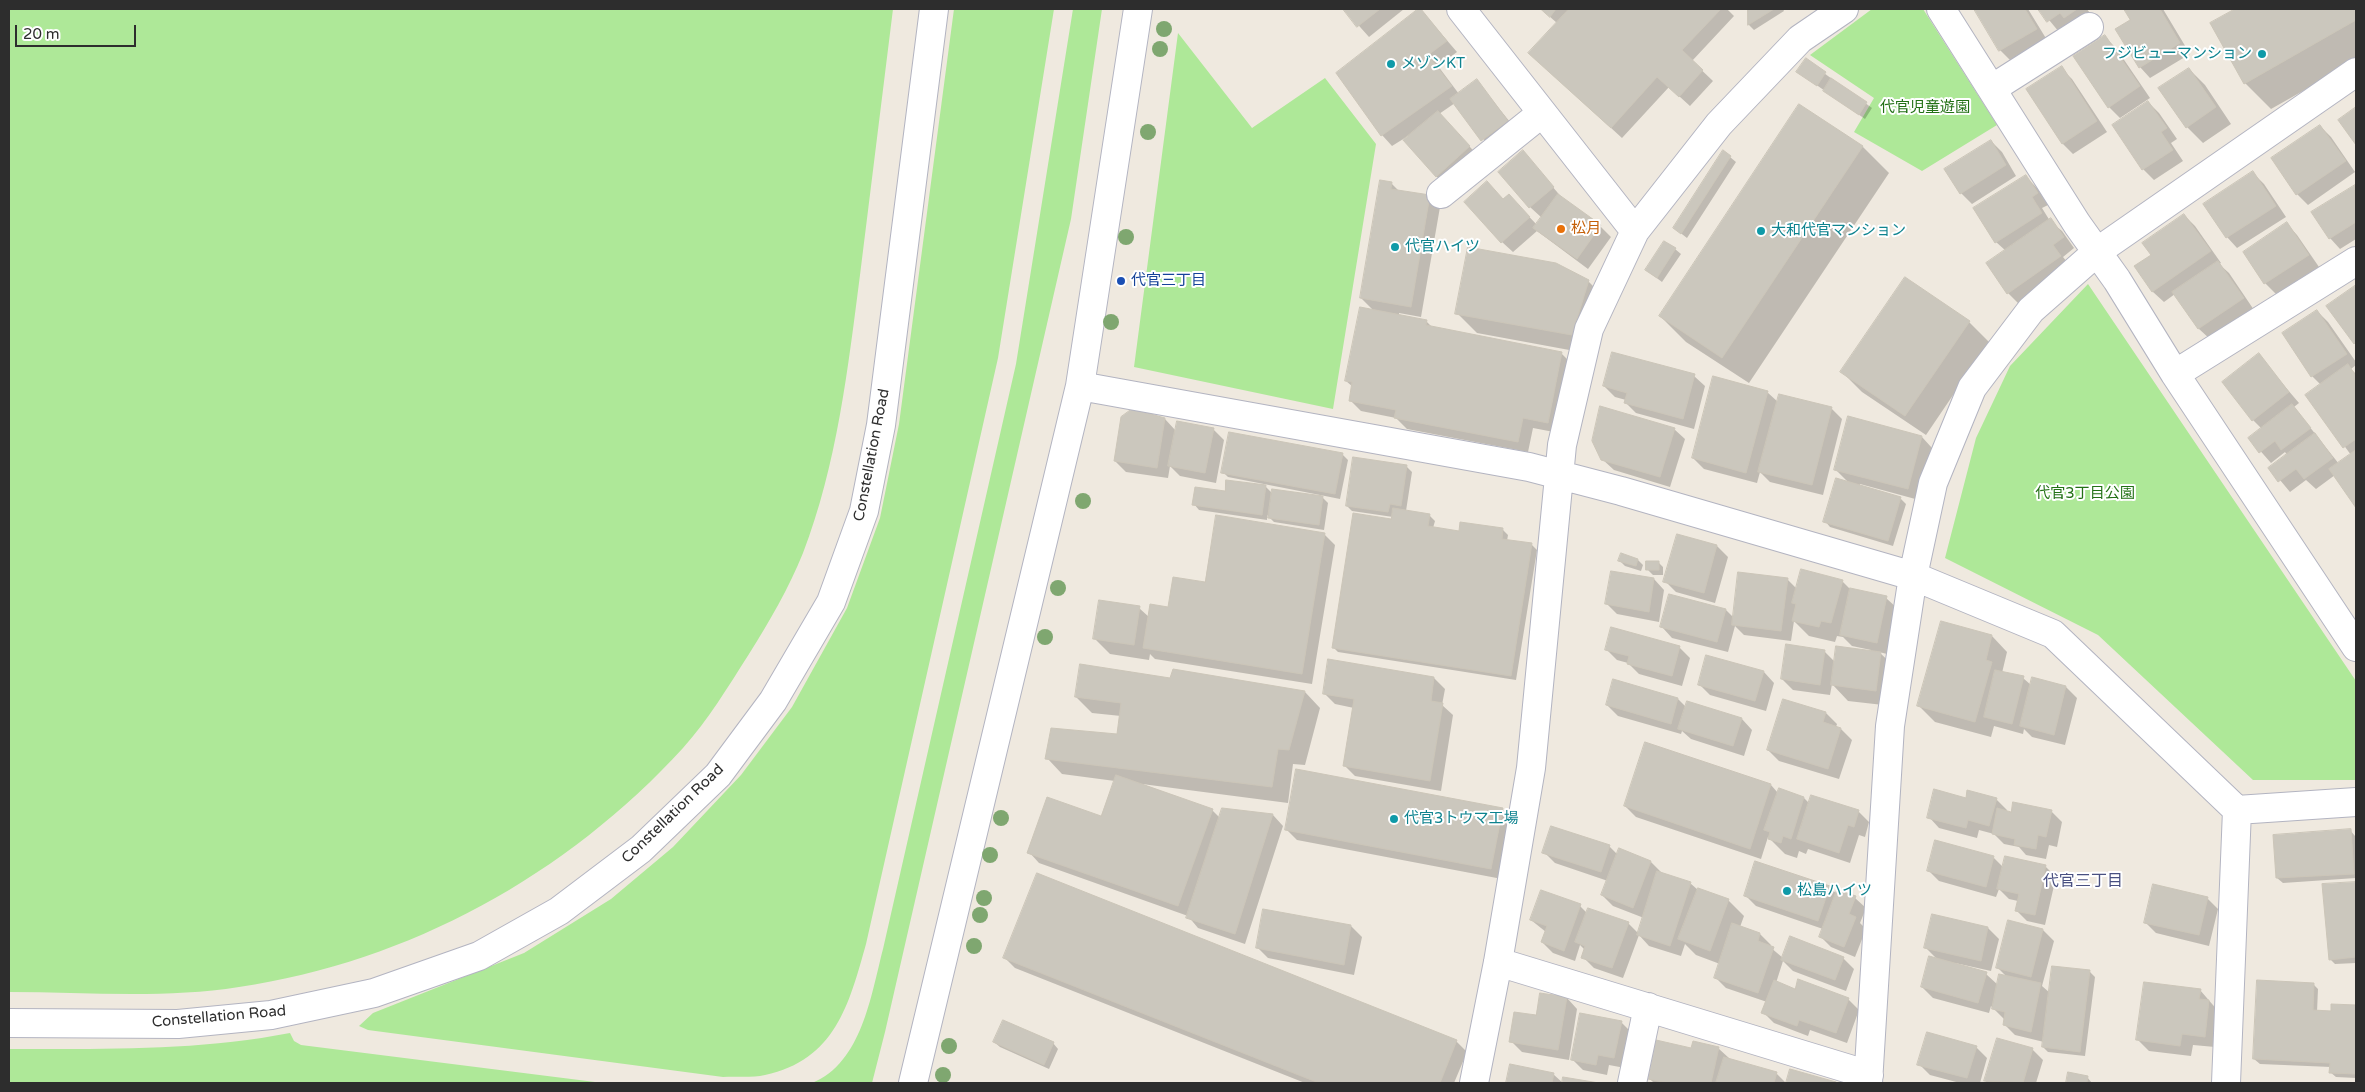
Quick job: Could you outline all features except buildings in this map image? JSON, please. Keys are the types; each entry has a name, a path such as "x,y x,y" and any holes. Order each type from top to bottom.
{"street":[{"name":"Constellation Road","path":"9,1023 178,1024 271,1015 374,993 479,956 559,911 641,849 718,775 773,701 831,602 864,511 881,425 934,9"},
{"path":"913,1083 1080,386 1138,9"},
{"path":"1461,9 1635,231"},
{"path":"1474,1083 1498,962 1531,768 1562,445 1589,329 1635,231 1719,124 1800,39 1844,9"},
{"path":"1941,9 1993,88 2077,224 2098,251 2176,374 2356,647"},
{"path":"1993,88 2089,27"},
{"path":"1498,962 1648,1007 1868,1079 1890,726 1913,576 1933,483 1972,388 2031,310 2098,251 2356,72"},
{"path":"1441,194 1542,113"},
{"path":"2176,374 2356,261"},
{"path":"1080,386 1529,467 1621,491 1913,576 2053,634 2237,810 2356,802"},
{"path":"2226,1083 2237,810"},
{"path":"1632,1083 1648,1007"}],"green space":[{"path":"9,9 893,9 856,310 840,416 825,486 815,520 803,553 785,592 756,642 709,715 683,748 638,794 589,835 536,873 481,906 424,934 364,957 302,975 239,987 210,991 153,994 9,992"},
{"path":"954,9 1054,9 998,358 866,944 853,988 835,1027 823,1043 808,1057 789,1068 760,1076 723,1077 368,1030 359,1026 373,1013 524,953 611,899 673,847 741,775 792,707 847,608 880,518 899,424"},
{"path":"1073,9 1102,9 1071,219 885,1032 872,1083 812,1083 829,1073 842,1060 853,1044 862,1026 874,987 1016,364"},
{"name":"代官児童遊園","path":"1872,9 1923,9 1997,125 1922,171 1854,132 1874,98 1810,55"},
{"path":"1178,33 1252,128 1325,78 1376,144 1333,409 1134,367"},
{"name":"代官3丁目公園","path":"2088,284 2356,681 2356,780 2253,780 2098,635 1945,558 1976,438 2010,366"},
{"path":"290,1033 294,1041 301,1045 603,1083 9,1083 9,1049 150,1048 220,1043"}],"place":[{"name":"フジビューマンション","path":"2262,54"},
{"name":"メゾンKT","path":"1391,64"},
{"name":"松月","path":"1561,229"},
{"name":"大和代官マンション","path":"1761,231"},
{"name":"代官ハイツ","path":"1395,247"},
{"name":"代官三丁目","path":"1121,281"},
{"name":"代官3トウマ工場","path":"1394,819"},
{"name":"松島ハイツ","path":"1787,891"}],"district":[{"name":"代官三丁目","path":"2083,882"}]}
